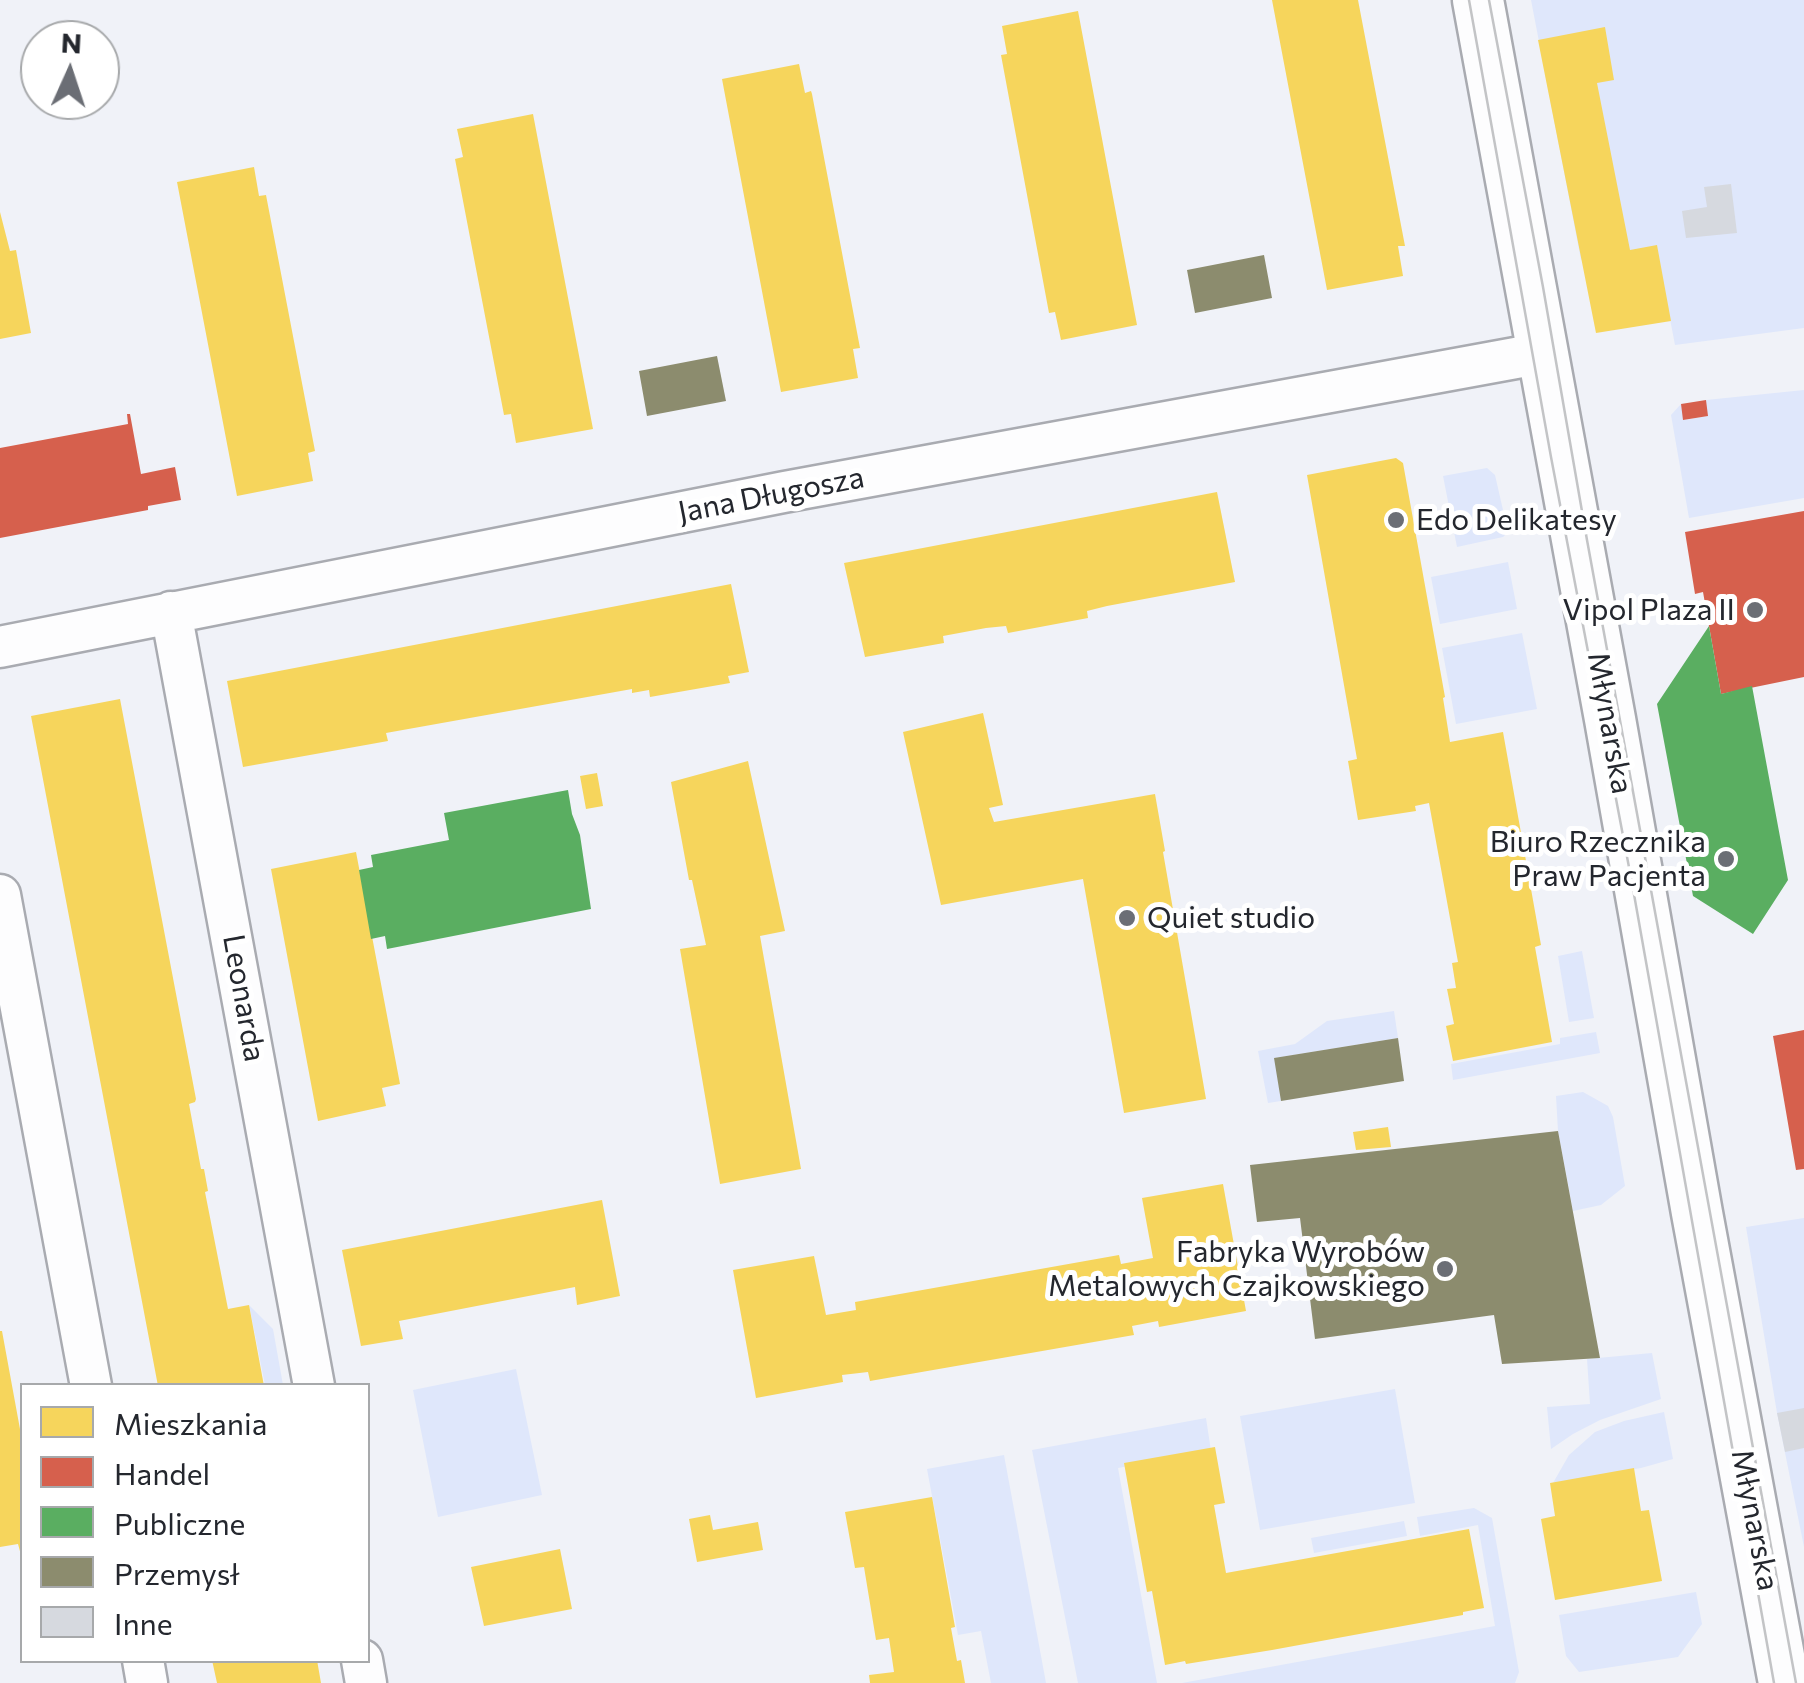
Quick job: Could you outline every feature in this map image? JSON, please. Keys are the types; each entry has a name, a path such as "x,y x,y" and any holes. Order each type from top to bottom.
{"street":[{"name":"Młynarska","path":"1478,0 1781,1679"},
{"name":"Jana Długosza","path":"0,647 784,492 1543,354"},
{"name":"Leonarda","path":"171,612 313,1383"},
{"path":"0,895 91,1383"}],"shaded area":[{"path":"1531,0 1804,0 1804,328 1675,345 1656,246 1581,260"},
{"path":"1804,390 1804,498 1689,518 1671,415 1681,404 1684,420 1707,416 1706,400"},
{"path":"1487,468 1495,475 1508,532 1503,537 1457,547 1443,476"},
{"path":"1508,562 1517,609 1440,624 1431,577"},
{"path":"1522,633 1537,709 1456,724 1442,648"},
{"path":"1582,951 1594,1018 1569,1022 1558,956"},
{"path":"1394,1011 1398,1038 1275,1058 1281,1101 1268,1103 1258,1051 1295,1044 1327,1021"},
{"path":"1596,1032 1600,1053 1453,1080 1451,1064 1560,1044 1560,1038"},
{"path":"1583,1092 1608,1106 1613,1117 1625,1186 1601,1205 1573,1211 1558,1131 1556,1096"},
{"path":"1804,1218 1804,1547 1746,1227"},
{"path":"249,1305 273,1329 283,1383 265,1383"},
{"path":"1652,1353 1661,1399 1600,1420 1551,1449 1547,1407 1590,1404 1587,1359"},
{"path":"516,1369 542,1495 438,1517 413,1390"},
{"path":"1395,1389 1415,1503 1260,1530 1240,1416"},
{"path":"1664,1412 1673,1459 1553,1483 1569,1455 1595,1432"},
{"path":"1206,1418 1211,1451 1118,1468 1157,1683 1078,1683 1032,1450"},
{"path":"1004,1455 1046,1683 991,1683 981,1631 958,1635 927,1469"},
{"path":"1474,1508 1492,1518 1519,1672 1515,1683 1182,1683 1495,1626 1478,1525 1420,1536 1417,1517"},
{"path":"1404,1521 1407,1536 1314,1553 1311,1538"},
{"path":"1696,1592 1702,1624 1678,1657 1579,1672 1566,1656 1559,1615"}],"building: Mieszkania":[{"path":"1272,0 1358,0 1405,246 1398,246 1403,276 1327,290"},
{"path":"1078,11 1137,325 1061,340 1055,312 1049,313 1001,55 1007,54 1002,26"},
{"path":"1605,27 1614,80 1597,83 1630,250 1657,245 1671,321 1596,333 1538,40"},
{"path":"799,64 805,93 812,94 860,348 853,349 858,378 781,392 722,79"},
{"path":"533,114 593,429 516,443 511,414 504,415 455,159 463,157 457,129"},
{"path":"254,167 259,196 266,195 315,451 308,453 313,481 237,496 177,182"},
{"path":"0,212 10,251 16,250 31,333 0,339"},
{"path":"1396,458 1403,463 1450,742 1503,732 1541,945 1535,947 1552,1042 1453,1061 1446,1026 1454,1024 1447,989 1456,988 1452,963 1458,962 1429,803 1415,806 1416,811 1358,820 1348,761 1357,759 1307,475"},
{"path":"1217,492 1235,582 1107,606 1087,611 1088,618 1008,633 1006,626 986,628 943,636 944,643 865,657 844,563"},
{"path":"731,584 749,672 728,676 730,683 650,697 649,690 632,693 632,689 386,733 388,741 243,767 227,681"},
{"path":"120,699 196,1099 189,1104 228,1309 249,1305 263,1383 157,1383 31,716"},
{"path":"983,713 1003,805 989,808 994,822 1155,794 1206,1099 1124,1113 1083,879 941,905 903,732"},
{"path":"748,761 785,931 760,936 801,1169 720,1184 680,949 706,945 671,782"},
{"path":"597,773 603,806 586,809 580,776"},
{"path":"356,852 400,1084 382,1088 386,1106 318,1121 271,869"},
{"path":"1388,1127 1391,1147 1356,1150 1353,1132"},
{"path":"1223,1184 1246,1311 1159,1327 1158,1321 1132,1326 1134,1335 870,1381 868,1372 842,1375 843,1382 756,1398 733,1270 814,1256 826,1315 856,1310 855,1302 1119,1255 1121,1264 1153,1258 1142,1198"},
{"path":"602,1200 620,1296 577,1305 575,1287 399,1321 403,1339 361,1346 342,1250"},
{"path":"2,1331 20,1429 20,1551 18,1544 0,1547"},
{"path":"1215,1447 1225,1503 1214,1505 1226,1573 1469,1529 1484,1608 1272,1650 1165,1665 1152,1591 1147,1592 1124,1463"},
{"path":"1634,1468 1641,1511 1649,1510 1662,1581 1555,1600 1541,1519 1555,1516 1550,1483"},
{"path":"932,1497 955,1627 951,1628 965,1683 870,1683 869,1675 894,1672 889,1638 876,1640 864,1567 855,1568 845,1512"},
{"path":"710,1515 713,1530 758,1522 763,1550 697,1562 689,1519"},
{"path":"560,1549 572,1609 484,1626 471,1567"},
{"path":"213,1663 318,1663 321,1683 217,1683"}],"building: Handel":[{"path":"1706,400 1708,416 1683,420 1681,404"},
{"path":"127,414 141,474 175,467 181,500 148,506 148,510 0,538 0,448 128,424"},
{"name":"Vipol Plaza II","path":"1804,511 1804,677 1721,694 1703,592 1695,594 1685,532"},
{"path":"1804,1030 1804,1169 1796,1170 1773,1036"}],"building: Publiczne":[{"path":"1709,626 1721,694 1752,686 1788,880 1753,934 1693,896 1657,704"},
{"path":"568,790 580,835 591,909 387,949 385,936 371,939 359,870 373,867 371,855 449,840 444,813"}],"building: Przemysł":[{"path":"1264,255 1272,298 1195,313 1187,270"},
{"path":"717,356 726,401 647,416 639,371"},
{"path":"1398,1038 1404,1081 1281,1101 1274,1058"},
{"name":"Fabryka Wyrobów Metalowych Czajkowskiego","path":"1558,1131 1600,1358 1502,1364 1494,1315 1315,1339 1300,1218 1257,1222 1250,1165"}],"building: Inne":[{"path":"1731,184 1737,233 1686,238 1682,211 1707,207 1704,187"},
{"path":"1804,1408 1804,1448 1785,1452 1777,1413"}],"tram line":[{"path":"1469,0 1774,1683"},
{"path":"1489,0 1796,1683"}],"place":[{"name":"Edo Delikatesy","path":"1396,520"},
{"name":"Vipol Plaza II","path":"1755,610"},
{"name":"Biuro Rzecznika Praw Pacjenta","path":"1726,859"},
{"name":"Quiet studio","path":"1127,918"},
{"name":"Fabryka Wyrobów Metalowych Czajkowskiego","path":"1445,1269"}]}
